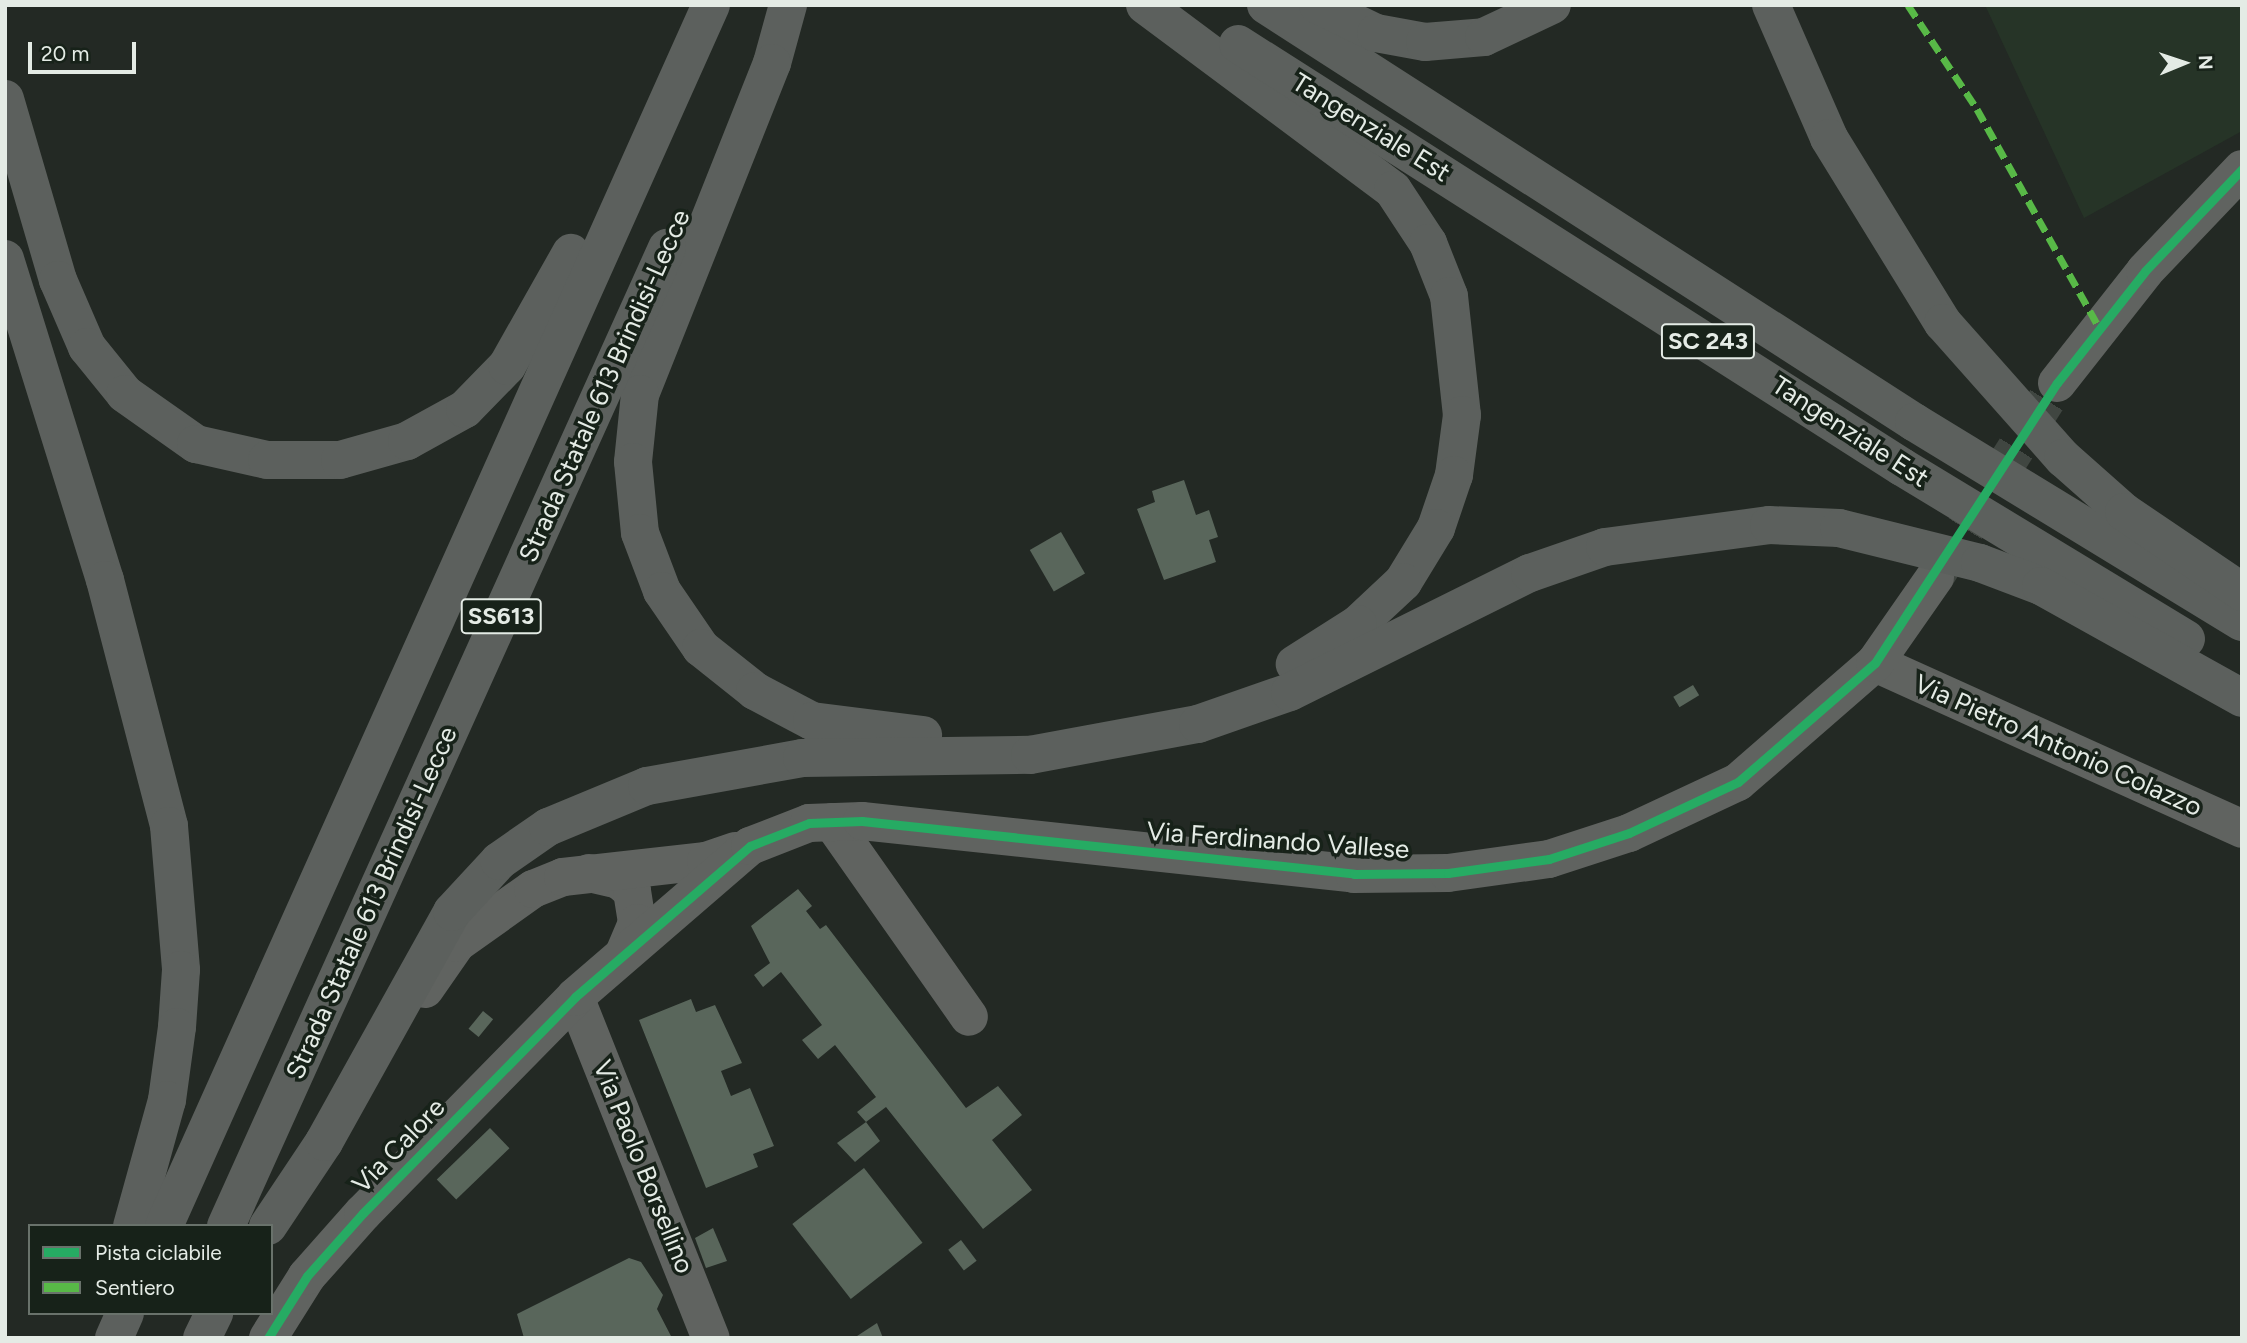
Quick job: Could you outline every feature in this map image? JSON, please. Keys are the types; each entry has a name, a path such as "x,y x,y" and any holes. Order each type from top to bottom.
{"highway":[{"path":"5,99 58,279 87,347 125,394 196,444 267,460 340,460 407,441 465,409 507,366 541,316 691,5"},
{"name":"SS613","path":"165,1224 711,5"},
{"name":"Strada Statale 613 Brindisi-Lecce","path":"227,1224 777,5"},
{"path":"788,5 772,63 640,394 633,462 640,533 662,591 701,648 755,691 812,721 882,734 979,736 1189,702 1313,656 1403,582 1436,528 1454,475 1462,415 1460,356 1449,296 1428,243 1393,190 1348,150 1145,5"},
{"name":"Tangenziale Est","path":"1177,5 1902,467 2242,673"},
{"name":"Tangenziale Est","path":"1266,5 1914,422 2242,622"},
{"path":"1318,5 1376,33 1425,42 1484,37 1552,5"},
{"path":"1771,5 1829,138 1943,323 2063,458 2124,512 2242,592"},
{"path":"5,259 109,592 169,826 181,970 177,1027 167,1100 133,1224"},
{"path":"269,1224 357,1083 452,912 499,861 548,827 596,806 718,768 802,758 1030,755 1198,724 1290,692 1530,573 1605,547 1769,525 1839,528 1904,542 2040,586 2242,698"},
{"path":"87,1338 96,1315"},
{"path":"114,1338 124,1315"},
{"path":"175,1338 185,1315"},
{"path":"202,1338 213,1315"}],"street":[{"path":"2057,383 2145,271 2242,169"},
{"name":"Via Ferdinando Vallese","path":"575,997 750,846 809,823 832,822 1354,874 1448,873 1549,859 1629,832 1738,782 1875,663 1935,577"},
{"name":"Via Pietro Antonio Colazzo","path":"1875,663 2242,829"},
{"path":"832,822 969,1017"},
{"path":"357,1083 457,943 533,889 589,873 706,861 750,846"},
{"path":"589,873 619,880 632,891 637,923 624,953"},
{"name":"Via Calore","path":"268,1338 307,1276 363,1213 575,997"},
{"name":"Via Paolo Borsellino","path":"575,997 711,1338"}],"shaded area":[{"path":"1985,5 2242,5 2242,131 2084,218"}],"building":[{"path":"1184,480 1196,515 1209,510 1218,537 1209,540 1216,562 1164,580 1137,509 1155,502 1152,491"},
{"path":"1061,532 1085,574 1054,592 1030,550"},
{"path":"1693,685 1699,695 1679,707 1673,697"},
{"path":"798,889 812,906 806,911 820,929 826,925 966,1108 998,1086 1022,1115 992,1140 1032,1190 983,1229 886,1107 866,1122 857,1112 876,1097 835,1045 818,1059 802,1040 822,1025 781,972 763,987 754,975 770,963 751,926"},
{"path":"691,999 696,1012 715,1005 742,1063 721,1071 731,1096 750,1088 774,1146 753,1154 758,1167 706,1188 639,1020"},
{"path":"483,1011 493,1019 479,1037 469,1029"},
{"path":"866,1122 880,1141 855,1162 837,1143"},
{"path":"490,1128 509,1148 456,1200 437,1179"},
{"path":"864,1168 922,1243 851,1299 792,1224"},
{"path":"713,1228 727,1261 706,1268 695,1238"},
{"path":"961,1240 977,1261 964,1270 948,1250"},
{"path":"629,1258 641,1262 663,1295 657,1309 672,1338 524,1338 517,1314"},
{"path":"877,1323 883,1338 854,1338"}],"tunnel":[{"path":"1935,577 2057,383"}],"marked path":[{"path":"1908,5 1977,109 2100,329"}],"cycle path":[{"path":"268,1338 307,1276 363,1213 575,997 750,846 809,823 862,821 1354,874 1448,873 1549,859 1629,833 1738,782 1875,663 2057,383 2145,271 2242,169"}]}
